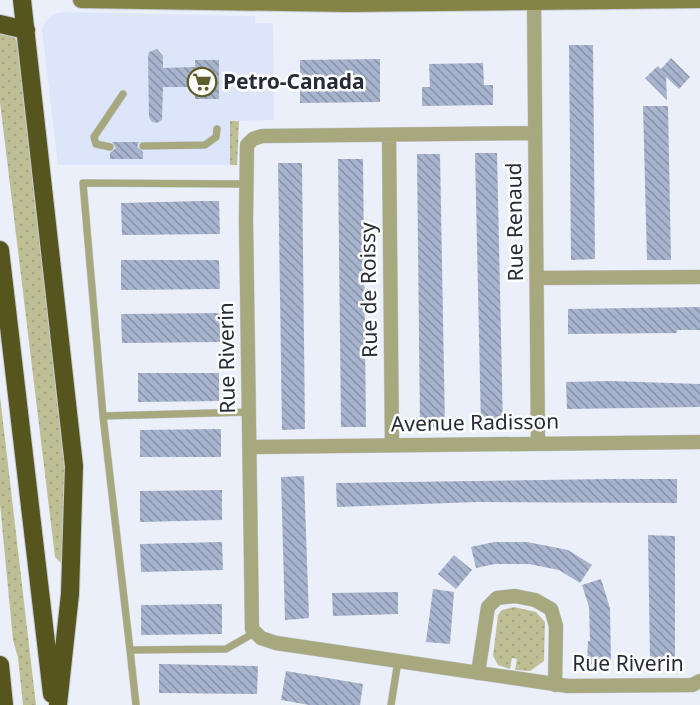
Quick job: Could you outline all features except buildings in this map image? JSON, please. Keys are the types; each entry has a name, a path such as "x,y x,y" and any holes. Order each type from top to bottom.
{"highway":[{"path":"22,0 74,466 70,594 58,705"},
{"path":"0,24 26,30"},
{"path":"0,250 53,705"},
{"path":"0,665 4,705"}],"main road":[{"path":"81,0 336,4 700,0"}],"street":[{"name":"Rue Renaud","path":"534,1 538,444"},
{"name":"Rue Riverin","path":"535,133 256,137 246,148 251,617 254,633 276,643 555,685 616,687 692,685 700,681"},
{"name":"Rue de Roissy","path":"389,135 392,445"},
{"path":"537,278 700,277"},
{"path":"700,442 700,450"},
{"name":"Avenue Radisson","path":"250,447 700,442"},
{"name":"Rue Riverin","path":"478,673 488,607 501,597 527,598 548,606 555,616 555,685"}],"lane":[{"path":"110,147 96,144 94,137 123,94"},
{"path":"143,146 205,145 216,137 217,129"},
{"path":"136,705 103,416 83,183 246,184"},
{"path":"103,416 249,412"},
{"path":"130,650 226,649 254,633"},
{"path":"391,705 398,661"}],"shaded area":[{"path":"63,12 255,16 255,23 273,23 274,120 230,121 230,165 58,165 42,29 45,22 54,14"}],"green space":[{"path":"0,33 12,35 20,45 66,459 62,564 55,557 0,102"},
{"path":"230,121 239,121 237,165 230,165"},
{"path":"0,396 36,705 23,705 18,658 13,640 0,504"},
{"path":"514,607 536,612 545,622 544,661 530,671 515,670 517,659 512,658 510,669 498,665 493,656 498,615 502,610"}],"place":[{"name":"Petro-Canada","path":"202,82"}]}
